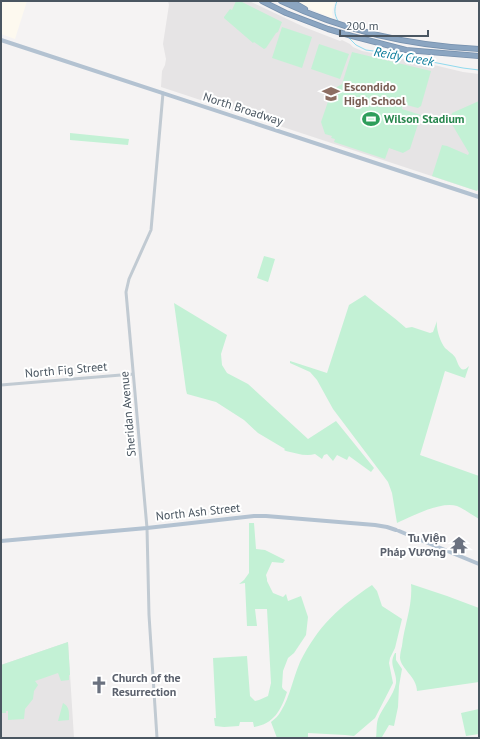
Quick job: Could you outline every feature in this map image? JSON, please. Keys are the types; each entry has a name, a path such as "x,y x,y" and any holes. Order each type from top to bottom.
{"highway":[{"path":"262,1 286,13 340,32 406,50 479,56"},
{"path":"281,1 336,23 377,34 410,42 479,49"},
{"path":"291,1 312,14"}],"main road":[{"name":"North Broadway","path":"1,40 479,197"},
{"name":"North Ash Street","path":"1,540 147,528 248,516 266,516 387,527 479,564"}],"street":[{"name":"Sheridan Avenue","path":"157,738 149,619 147,528 127,288 131,275 151,230 163,93"},
{"name":"North Fig Street","path":"1,385 133,374"}],"shaded area":[{"path":"2,1 27,1 15,39 1,34"},
{"name":"Escondido High School","path":"168,1 249,1 304,27 340,41 342,40 362,51 479,74 479,187 477,191 161,87 162,71 166,59 163,44 169,5"},
{"path":"293,1 335,1 332,12 333,19"},
{"path":"68,642 74,738 1,738 1,665"}],"green space":[{"path":"236,1 240,1 282,22 278,32 266,48 264,49 254,42 253,43 224,18 230,9 232,10"},
{"path":"282,27 312,37 302,68 272,58"},
{"path":"319,44 349,54 340,79 311,69"},
{"name":"Wilson Stadium","path":"352,52 431,71 421,106 418,108 403,104 402,109 421,115 410,149 403,153 389,148 385,159 334,142 335,139 331,138 332,136 325,134 321,122 332,90 342,84"},
{"path":"479,101 479,187 477,191 432,176 442,145 468,155 469,153 450,121 452,113"},
{"path":"70,133 129,139 128,145 70,140"},
{"path":"264,256 275,259 268,282 257,278"},
{"path":"365,295 406,328 412,327 430,333 433,332 437,321 439,335 445,348 453,354 461,369 466,369 469,366 465,378 445,371 420,455 479,476 479,519 460,507 450,505 435,507 397,523 392,493 388,482 333,409 317,380 310,372 290,363 290,361 327,373 349,305"},
{"path":"174,303 227,335 221,354 222,365 227,373 248,384 308,439 336,421 374,468 371,472 349,456 347,460 337,455 333,461 327,454 324,455 322,459 315,454 304,455 286,451 258,433 244,420 216,402 187,394"},
{"path":"249,523 254,523 256,549 265,550 285,560 283,563 272,562 266,575 267,581 273,593 283,597 286,594 288,601 301,596 308,617 306,635 294,653 288,658 283,671 282,687 287,692 282,705 272,719 267,723 254,727 253,722 240,722 239,726 215,726 214,718 216,718 213,658 247,656 250,696 255,701 268,696 271,683 267,609 255,609 257,626 247,626 245,583 239,584 249,573"},
{"path":"411,584 479,608 479,682 417,691 412,677 403,666 400,658 410,608"},
{"path":"372,585 377,591 382,606 402,619 395,648 389,663 393,683 375,718 354,736 308,733 308,738 277,738 271,722 284,706 295,674 307,649 330,618 349,601"},
{"path":"68,642 69,680 61,681 58,673 35,681 38,685 34,691 33,699 25,709 24,719 8,720 8,711 6,711 6,713 1,713 1,665"},
{"path":"395,653 396,660 402,669 399,686 398,707 394,726 389,725 382,737 376,738 378,719 395,688 396,679 392,661"},
{"path":"63,703 68,708 69,720 58,721"},
{"path":"479,709 479,734 466,736 461,713"}],"waterway":[{"name":"Reidy Creek","path":"337,1 335,11 338,21"},
{"name":"Reidy Creek","path":"348,37 356,45 366,50 479,70"}],"place":[{"name":"Escondido High School","path":"331,94"},
{"name":"Wilson Stadium","path":"371,119"},
{"name":"Tu Viện Pháp Vương","path":"459,545"},
{"name":"Church of the Resurrection","path":"99,685"}]}
